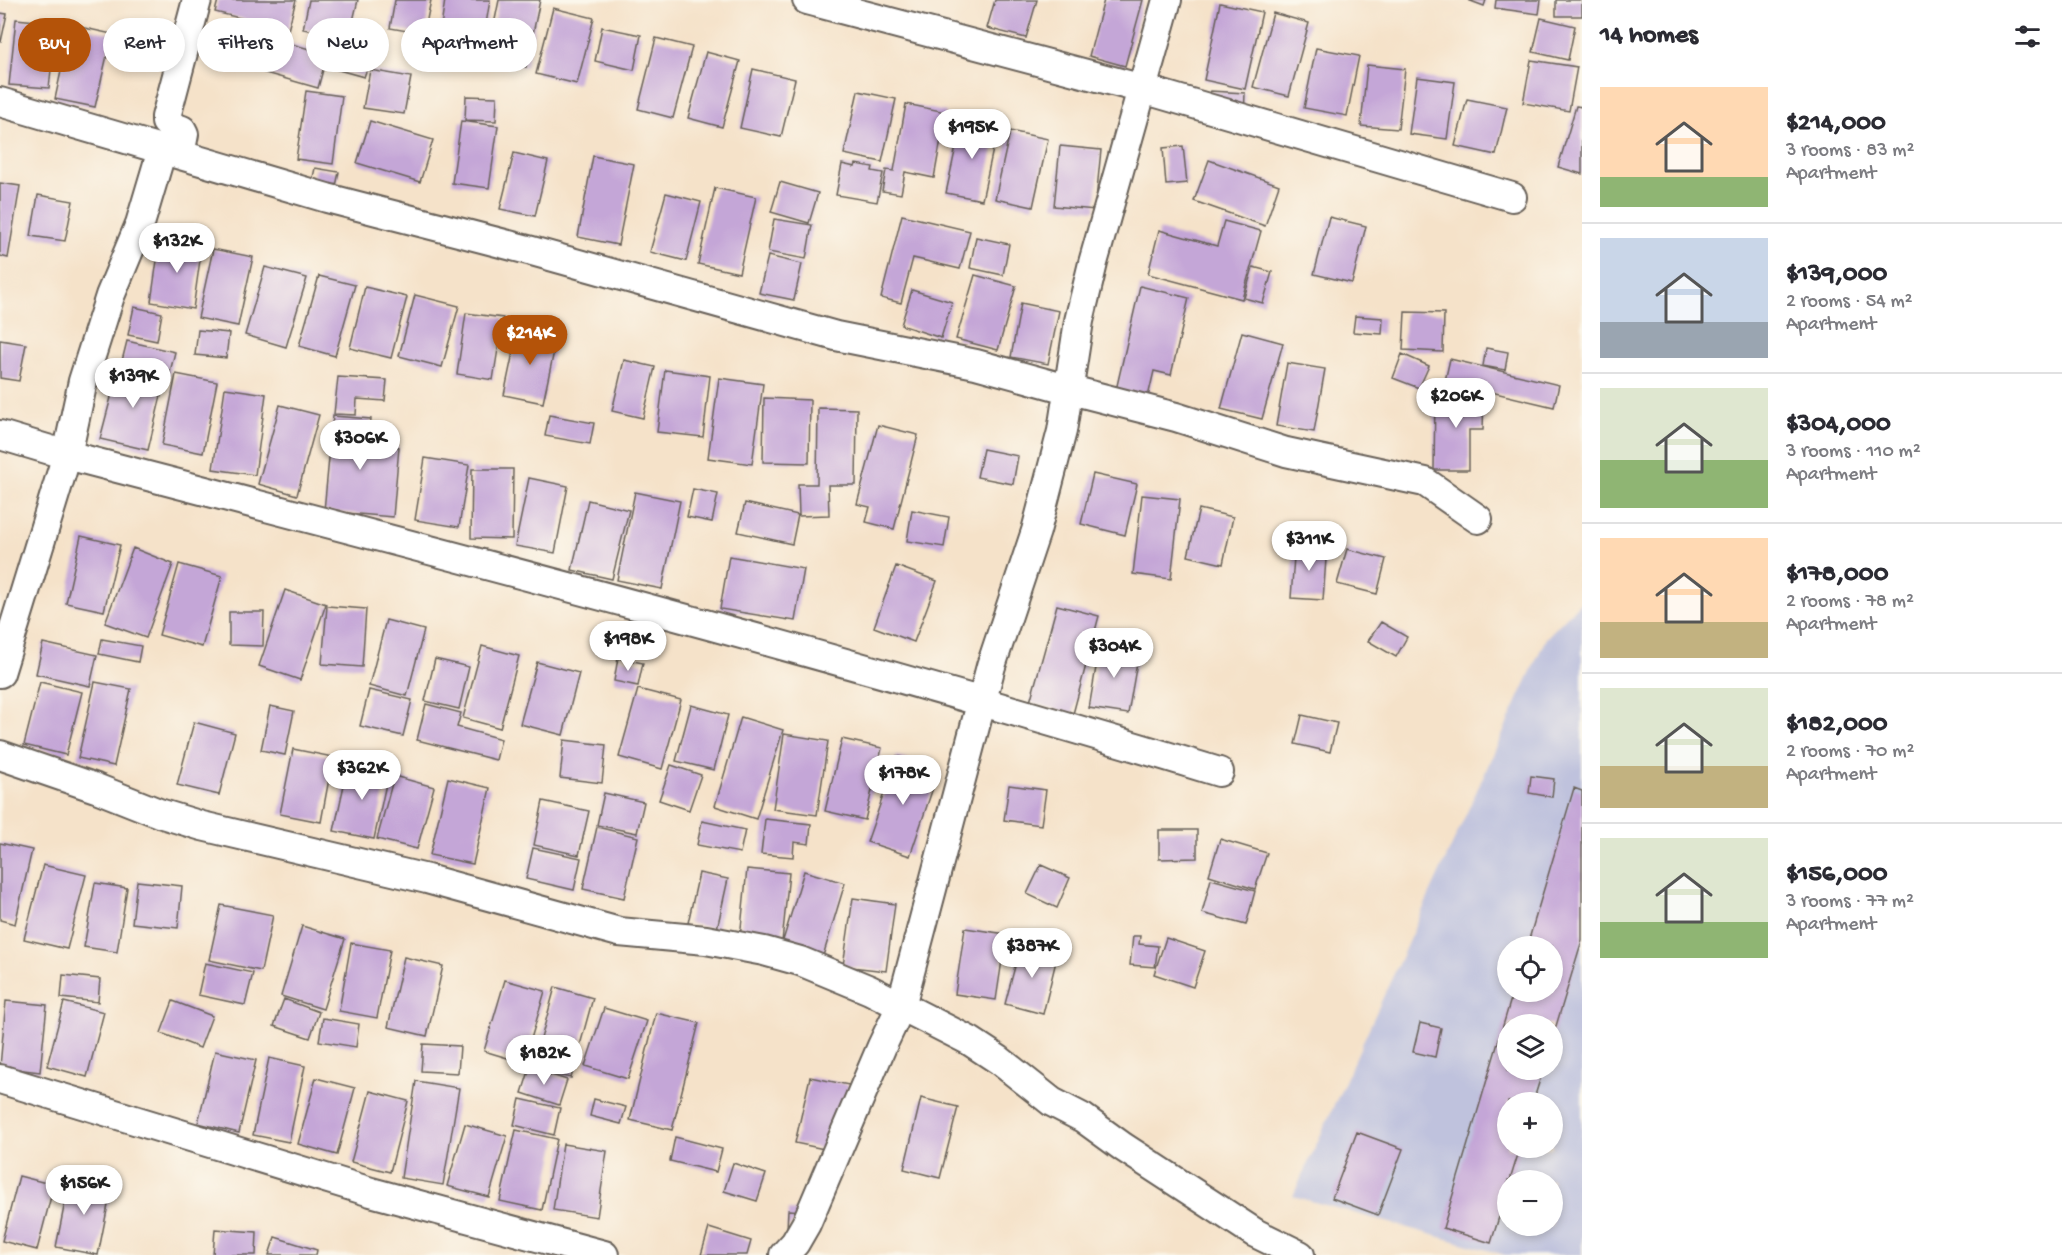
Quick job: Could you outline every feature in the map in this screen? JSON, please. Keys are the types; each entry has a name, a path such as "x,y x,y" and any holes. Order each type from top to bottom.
{"street":[{"path":"0,673 66,455 83,381 110,296 171,152 184,134 182,130 166,122 166,117 197,0"},
{"path":"807,0 1143,89 1512,197"},
{"path":"784,1255 795,1243 806,1224 901,1006 991,666 1036,531 1062,431 1079,321 1093,263 1167,0"},
{"path":"0,102 327,198 532,251 836,336 976,363 1176,417 1286,452 1425,482 1478,519"},
{"path":"0,435 66,455 981,702 1219,772"},
{"path":"0,755 96,788 159,813 202,826 427,879 619,932 706,940 764,951 800,961 870,990 970,1041 999,1060 1052,1102 1083,1118 1123,1147 1255,1233 1300,1255"},
{"path":"0,1079 371,1192 604,1255"}],"shaded area":[{"path":"1582,601 1582,1255 1505,1255 1293,1196 1546,638"}],"building":[{"path":"218,0 296,0 291,18 239,18 215,12"},
{"path":"309,0 358,0 354,18 306,18 306,30 303,29"},
{"path":"395,0 431,0 427,18 401,18 401,30 390,28"},
{"path":"445,0 490,0 487,18 442,18"},
{"path":"499,0 540,0 536,18 495,18"},
{"path":"995,0 1037,0 1026,38 987,28"},
{"path":"1104,0 1143,0 1125,66 1089,56"},
{"path":"1468,0 1486,0 1484,6"},
{"path":"1496,0 1541,0 1539,14 1495,8"},
{"path":"1556,0 1582,0 1582,16 1556,16"},
{"path":"1220,3 1262,12 1245,89 1204,80"},
{"path":"553,8 594,18 577,84 536,74"},
{"path":"0,13 7,14 1,42 0,42"},
{"path":"1273,13 1309,23 1289,96 1253,87"},
{"path":"1541,18 1575,26 1568,60 1533,52"},
{"path":"16,19 18,19 18,72 51,72 49,88 9,85"},
{"path":"602,27 641,35 634,70 595,61"},
{"path":"91,29 103,32 103,72 95,107 55,99 61,72 91,72"},
{"path":"656,38 692,47 673,118 638,109"},
{"path":"294,45 306,48 306,72 322,72 318,88 262,72 294,72"},
{"path":"1316,48 1359,56 1347,116 1304,108"},
{"path":"706,52 740,61 722,127 688,118"},
{"path":"1531,60 1577,67 1569,111 1523,103"},
{"path":"1367,65 1405,69 1398,129 1361,126"},
{"path":"753,69 795,79 781,137 740,128"},
{"path":"346,72 366,72 364,77"},
{"path":"370,72 411,77 404,114 363,108"},
{"path":"1417,77 1455,82 1447,139 1409,134"},
{"path":"306,91 342,96 333,164 296,159"},
{"path":"858,91 896,99 882,162 844,154"},
{"path":"1210,91 1245,93 1244,117 1208,115"},
{"path":"466,96 497,97 496,121 465,120"},
{"path":"1467,99 1507,107 1496,155 1455,146"},
{"path":"906,104 946,112 934,178 905,172 901,194 882,191 886,170 894,171"},
{"path":"1576,106 1582,107 1582,174 1558,167"},
{"path":"962,119 998,126 982,200 946,193"},
{"path":"370,121 433,140 420,182 357,163"},
{"path":"461,121 498,126 489,188 452,183"},
{"path":"1010,131 1048,139 1033,207 995,199"},
{"path":"1060,146 1101,150 1095,210 1054,206"},
{"path":"1183,146 1187,183 1166,185 1163,148"},
{"path":"514,153 548,161 535,216 500,209"},
{"path":"593,156 634,164 618,245 578,237"},
{"path":"1209,160 1279,185 1265,226 1194,201"},
{"path":"842,164 873,167 872,171 883,173 877,202 836,195"},
{"path":"315,168 339,172 334,196 310,191"},
{"path":"780,182 818,193 809,223 771,212"},
{"path":"0,183 20,186 8,258 0,256"},
{"path":"715,188 756,197 739,273 698,264"},
{"path":"666,193 701,202 686,261 650,252"},
{"path":"38,195 73,201 65,241 31,236"},
{"path":"902,215 970,231 960,269 913,258 901,303 881,298"},
{"path":"1329,217 1366,226 1352,283 1314,274"},
{"path":"774,219 812,225 806,259 768,252"},
{"path":"1224,221 1261,231 1242,299 1148,274 1159,230 1217,246"},
{"path":"976,237 1009,244 1003,275 970,268"},
{"path":"160,240 202,246 193,309 151,302"},
{"path":"213,249 253,257 238,326 198,318"},
{"path":"768,256 802,264 794,300 759,293"},
{"path":"265,267 307,278 286,347 245,335"},
{"path":"1253,267 1272,272 1263,303 1244,298"},
{"path":"975,275 1016,286 998,350 956,339"},
{"path":"319,276 355,285 335,356 299,346"},
{"path":"1140,286 1189,298 1171,375 1154,371 1148,397 1116,390"},
{"path":"365,287 407,297 391,358 350,348"},
{"path":"912,290 952,302 941,338 901,325"},
{"path":"415,295 459,306 442,367 399,356"},
{"path":"1021,303 1059,311 1048,364 1011,357"},
{"path":"134,307 162,313 157,341 128,335"},
{"path":"1405,312 1444,313 1443,352 1403,350"},
{"path":"466,313 503,318 493,380 457,374"},
{"path":"1355,316 1383,318 1382,334 1353,332"},
{"path":"518,329 557,337 543,403 504,395"},
{"path":"198,330 229,333 226,358 195,355"},
{"path":"1242,332 1283,343 1262,419 1221,409"},
{"path":"0,340 26,344 19,381 0,378"},
{"path":"127,341 175,352 169,376 121,365"},
{"path":"1486,348 1508,352 1505,370 1483,366"},
{"path":"1402,354 1429,366 1419,388 1393,378"},
{"path":"1450,359 1559,385 1554,407 1445,381"},
{"path":"624,360 655,367 643,418 612,411"},
{"path":"1287,363 1325,369 1314,432 1276,426"},
{"path":"119,367 165,379 148,450 100,439"},
{"path":"665,370 710,376 703,437 657,432"},
{"path":"176,374 217,382 203,453 162,445"},
{"path":"338,377 387,380 385,401 357,399 356,415 334,414"},
{"path":"719,378 763,384 752,464 708,458"},
{"path":"225,388 266,394 255,475 213,469"},
{"path":"1435,395 1484,395 1483,430 1469,430 1469,470 1434,470"},
{"path":"764,398 810,400 809,463 763,462"},
{"path":"280,405 319,415 297,495 258,484"},
{"path":"818,408 857,409 856,485 828,485 829,515 799,516 798,484 817,484"},
{"path":"549,415 594,423 590,444 545,436"},
{"path":"333,416 371,419 368,444 399,447 393,517 324,511"},
{"path":"878,425 918,435 894,529 866,522 870,507 857,504"},
{"path":"983,449 1018,456 1013,484 977,477"},
{"path":"425,458 469,465 459,527 415,520"},
{"path":"472,469 513,469 512,539 471,538"},
{"path":"1093,474 1137,484 1125,535 1081,524"},
{"path":"529,478 568,486 555,553 515,546"},
{"path":"693,489 718,494 712,522 687,517"},
{"path":"635,492 680,501 662,589 617,580"},
{"path":"1142,495 1180,499 1171,579 1133,574"},
{"path":"588,500 629,510 612,579 572,570"},
{"path":"745,503 798,515 792,544 738,532"},
{"path":"1199,509 1233,517 1223,564 1188,556"},
{"path":"912,510 949,517 944,547 907,541"},
{"path":"81,536 120,545 104,611 66,603"},
{"path":"1295,543 1327,545 1323,600 1291,598"},
{"path":"133,548 173,564 146,638 105,623"},
{"path":"1347,549 1386,559 1377,594 1337,584"},
{"path":"729,556 804,569 795,621 720,609"},
{"path":"179,564 222,576 202,647 159,635"},
{"path":"896,566 937,581 914,642 874,627"},
{"path":"285,590 326,604 300,680 259,666"},
{"path":"1057,605 1099,616 1073,714 1030,702"},
{"path":"327,606 366,609 362,667 322,664"},
{"path":"229,612 264,612 263,646 229,645"},
{"path":"386,620 424,630 407,696 369,686"},
{"path":"1381,622 1407,637 1396,657 1368,641"},
{"path":"102,639 141,646 138,662 99,654"},
{"path":"43,643 97,655 90,686 36,674"},
{"path":"1100,644 1139,651 1128,714 1089,708"},
{"path":"482,646 519,656 500,728 463,718"},
{"path":"618,658 643,663 638,686 614,681"},
{"path":"435,659 469,667 459,709 425,701"},
{"path":"537,662 579,673 563,735 520,724"},
{"path":"40,682 82,692 66,755 24,745"},
{"path":"95,682 131,689 114,766 78,758"},
{"path":"638,689 681,700 662,769 619,757"},
{"path":"369,690 412,700 403,736 360,726"},
{"path":"426,704 461,713 457,727 501,739 496,760 417,740"},
{"path":"691,705 728,715 714,770 676,761"},
{"path":"270,706 294,711 285,755 261,750"},
{"path":"1302,715 1337,723 1330,752 1295,744"},
{"path":"741,717 783,730 756,819 715,806"},
{"path":"194,722 235,733 219,795 177,785"},
{"path":"784,734 828,741 817,815 773,809"},
{"path":"842,739 882,748 865,820 825,811"},
{"path":"564,740 606,745 602,783 560,778"},
{"path":"293,749 333,757 321,822 280,814"},
{"path":"897,756 939,770 910,856 867,842"},
{"path":"349,762 389,770 374,839 334,831"},
{"path":"671,765 701,775 689,810 659,800"},
{"path":"394,776 434,787 417,849 377,839"},
{"path":"1531,776 1554,779 1552,797 1529,793"},
{"path":"448,778 490,788 473,864 430,855"},
{"path":"1009,785 1046,790 1041,825 1004,820"},
{"path":"1574,788 1582,791 1582,940 1560,1014 1506,1014 1510,1002 1563,1002 1563,936 1530,936"},
{"path":"604,793 644,802 637,833 597,825"},
{"path":"543,801 589,811 579,855 534,845"},
{"path":"765,819 811,824 809,844 794,842 793,857 761,854"},
{"path":"702,821 745,830 740,853 697,845"},
{"path":"597,827 638,837 624,898 583,889"},
{"path":"1159,830 1197,830 1197,858 1159,859"},
{"path":"1220,839 1267,853 1255,889 1209,875"},
{"path":"0,843 32,850 15,924 0,920"},
{"path":"533,848 581,858 574,890 526,879"},
{"path":"43,865 86,875 67,949 24,939"},
{"path":"1041,865 1070,878 1057,908 1027,894"},
{"path":"747,869 789,873 782,942 740,938"},
{"path":"804,871 845,883 823,956 782,944"},
{"path":"699,873 728,879 717,929 688,923"},
{"path":"1211,879 1255,891 1246,925 1202,913"},
{"path":"137,881 182,886 178,928 132,923"},
{"path":"95,883 127,888 117,952 84,947"},
{"path":"853,898 895,904 886,971 843,966"},
{"path":"221,905 273,915 261,971 209,960"},
{"path":"302,926 345,939 323,1009 281,996"},
{"path":"965,928 1006,934 996,1000 955,994"},
{"path":"1133,936 1140,936 1139,944 1158,946 1155,967 1130,965"},
{"path":"1166,938 1205,951 1193,987 1154,974"},
{"path":"351,943 390,950 377,1018 339,1011"},
{"path":"1021,944 1058,953 1043,1014 1005,1004"},
{"path":"404,957 443,966 427,1036 388,1027"},
{"path":"205,963 253,973 245,1005 198,995"},
{"path":"63,975 100,979 98,1002 61,998"},
{"path":"505,980 545,991 524,1063 484,1051"},
{"path":"555,987 593,998 571,1078 533,1068"},
{"path":"284,999 319,1012 310,1038 274,1026"},
{"path":"6,1001 47,1005 40,1072 0,1067"},
{"path":"173,1001 212,1016 200,1048 161,1033"},
{"path":"64,1002 104,1012 87,1077 47,1066"},
{"path":"604,1008 647,1021 628,1079 585,1066"},
{"path":"656,1013 699,1023 672,1130 630,1120"},
{"path":"323,1018 359,1024 356,1047 319,1041"},
{"path":"1420,1023 1441,1028 1435,1057 1413,1052"},
{"path":"423,1044 460,1046 458,1073 421,1071"},
{"path":"1497,1046 1497,1080 1540,1080 1536,1092 1497,1092 1497,1158 1517,1158 1513,1170 1497,1170 1497,1224 1491,1243 1443,1228"},
{"path":"215,1051 256,1060 239,1133 198,1123"},
{"path":"269,1058 305,1066 289,1142 253,1135"},
{"path":"530,1068 567,1080 559,1105 522,1093"},
{"path":"810,1077 849,1085 834,1151 795,1143"},
{"path":"316,1078 355,1088 337,1155 298,1144"},
{"path":"416,1081 459,1088 443,1185 401,1178"},
{"path":"370,1091 408,1101 390,1172 351,1162"},
{"path":"921,1098 958,1107 940,1178 904,1169"},
{"path":"520,1099 560,1108 554,1135 514,1125"},
{"path":"594,1099 626,1107 621,1124 590,1116"},
{"path":"465,1124 507,1136 489,1197 447,1186"},
{"path":"516,1130 557,1139 542,1210 500,1201"},
{"path":"1357,1132 1403,1149 1378,1215 1332,1198"},
{"path":"675,1137 722,1149 716,1172 670,1161"},
{"path":"563,1144 607,1151 597,1217 553,1210"},
{"path":"733,1163 766,1174 757,1201 724,1191"},
{"path":"19,1176 54,1185 37,1250 2,1241"},
{"path":"70,1177 112,1185 98,1255 56,1247"},
{"path":"788,1210 804,1211 787,1229"},
{"path":"709,1228 751,1241 747,1255 701,1255"},
{"path":"215,1229 257,1232 256,1255 213,1255"},
{"path":"275,1237 317,1250 316,1255 269,1255"}]}
